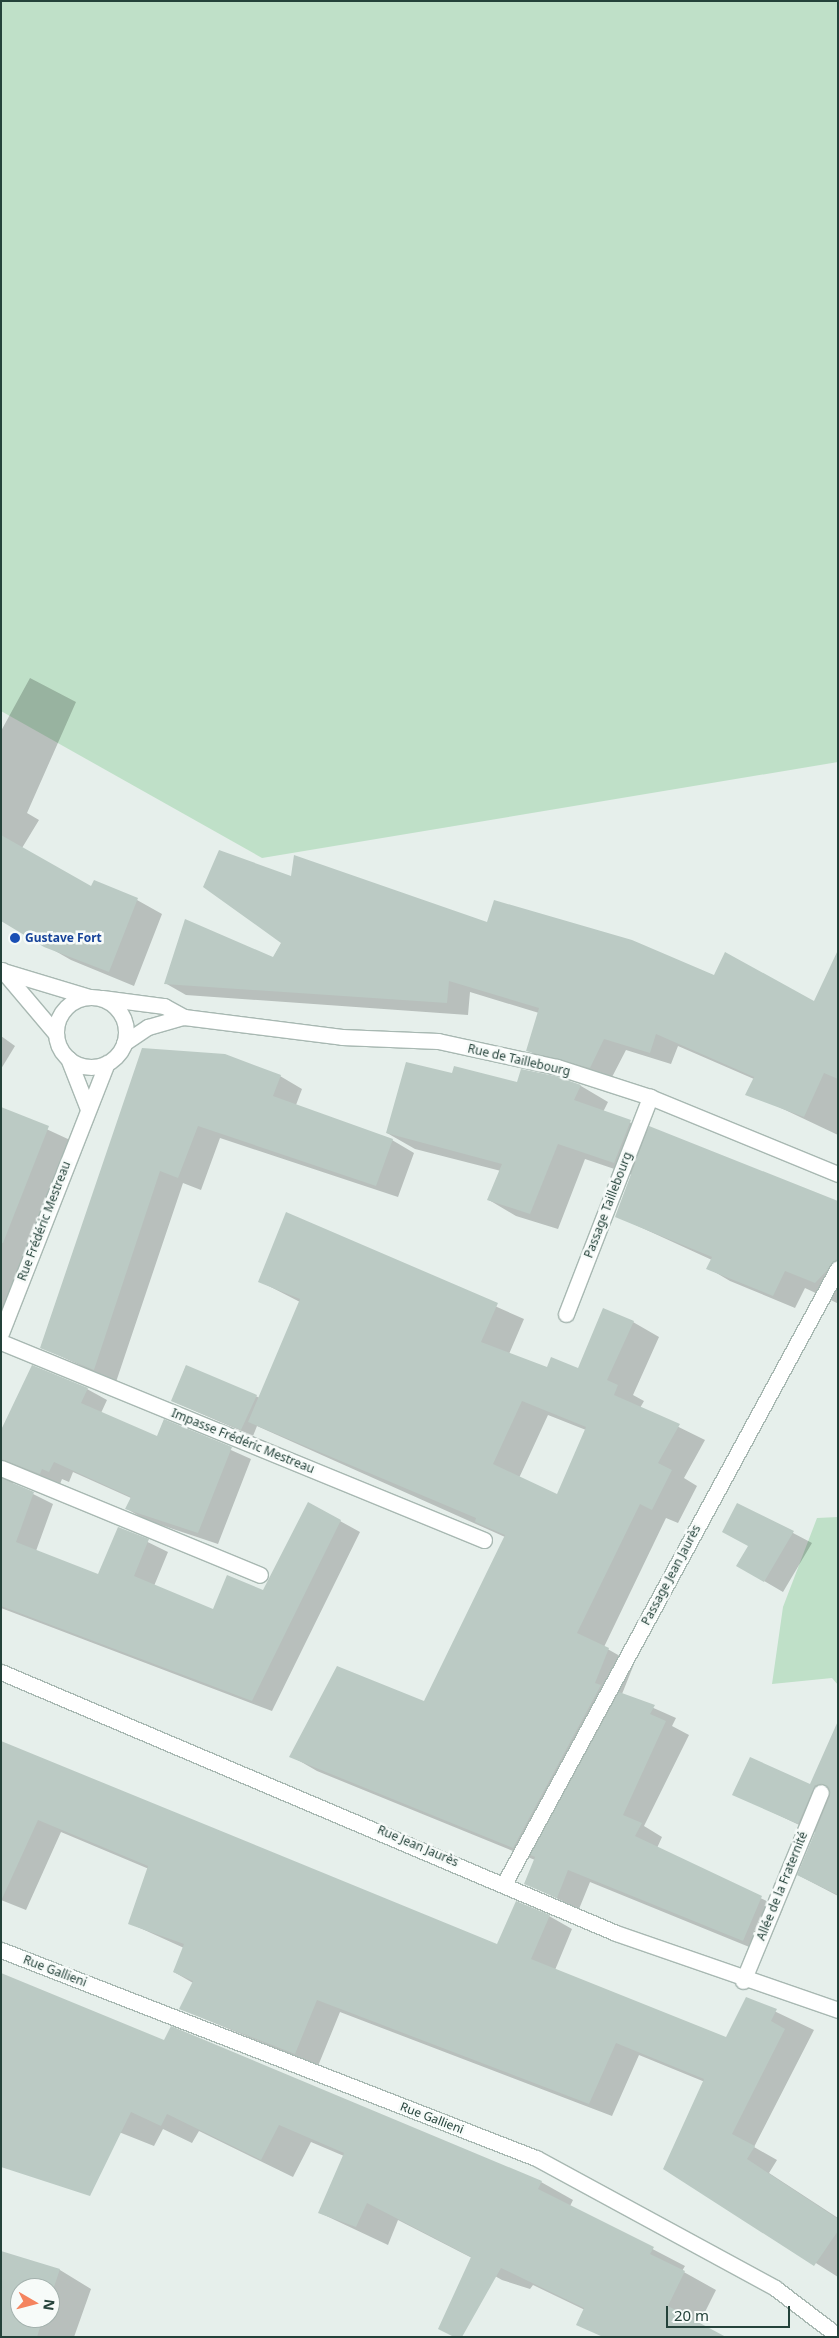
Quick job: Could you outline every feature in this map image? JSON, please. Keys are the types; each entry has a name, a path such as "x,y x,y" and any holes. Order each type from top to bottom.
{"street":[{"name":"Rue de Taillebourg","path":"2,970 96,998 164,1006 184,1016 342,1037 438,1040 556,1067 650,1097 838,1174"},
{"path":"2,970 56,1034 68,1058 88,1109"},
{"path":"56,1034 64,1008 96,998 122,1016 124,1043 107,1063 93,1067 68,1058"},
{"name":"Rue de Taillebourg","path":"124,1043 148,1027 184,1016"},
{"name":"Rue Frédéric Mestreau","path":"1,1333 107,1063"},
{"name":"Passage Taillebourg","path":"566,1314 650,1097"},
{"name":"Passage Jean Jaurès","path":"505,1882 838,1268"},
{"name":"Impasse Frédéric Mestreau","path":"1,1342 484,1540"},
{"path":"1,1468 260,1575"},
{"name":"Rue Jean Jaurès","path":"1,1672 505,1882 616,1933 743,1981 838,2010"},
{"name":"Allée de la Fraternité","path":"743,1981 821,1792"},
{"name":"Rue Gallieni","path":"1,1950 536,2158 774,2288 838,2336"}],"green space":[{"path":"1,1 838,1 838,762 262,858 1,711"},
{"path":"838,1517 838,1685 832,1678 772,1684 783,1607 817,1518"}],"building":[{"path":"1,835 91,886 94,880 138,898 109,972 44,947 1,921"},
{"path":"219,850 291,876 294,855 487,922 494,900 632,940 714,975 725,952 814,1001 838,950 838,1079 824,1073 804,1117 745,1095 754,1077 656,1034 650,1053 604,1039 590,1068 526,1051 539,1008 449,981 447,1003 164,984 185,919 273,957 281,943 203,887"},
{"path":"142,1048 225,1054 281,1075 273,1096 393,1139 376,1186 198,1126 178,1178 160,1171 94,1370 40,1348"},
{"path":"406,1062 452,1073 454,1066 517,1082 521,1069 555,1076 581,1085 574,1100 631,1120 614,1163 558,1144 530,1214 487,1200 502,1164 386,1133"},
{"path":"1,1107 49,1126 3,1243 1,1243"},
{"path":"649,1126 838,1201 838,1259 815,1283 785,1271 773,1296 706,1269 712,1257 615,1217"},
{"path":"286,1212 498,1303 481,1342 547,1367 551,1357 578,1368 603,1308 634,1321 607,1380 618,1385 614,1395 680,1424 658,1463 672,1470 652,1510 640,1504 577,1633 609,1648 595,1683 601,1685 513,1848 289,1757 337,1666 424,1701 505,1535 475,1522 476,1518 248,1422 300,1299 258,1282","holes":["522,1401 586,1427 557,1494 493,1464"]},
{"path":"32,1365 88,1388 81,1403 157,1436 164,1419 232,1447 198,1533 125,1509 131,1497 54,1462 49,1472 42,1469 40,1474 1,1459 1,1430"},
{"path":"186,1365 257,1395 241,1430 171,1401"},
{"path":"1,1478 34,1492 16,1542 98,1574 118,1527 149,1539 134,1576 213,1609 227,1575 263,1590 308,1502 341,1520 252,1701 1,1606"},
{"path":"737,1503 794,1531 764,1582 736,1566 748,1546 722,1532"},
{"path":"619,1692 655,1705 650,1714 666,1721 623,1815 642,1823 635,1836 762,1896 743,1941 568,1870 557,1898 524,1884 535,1857 530,1855"},
{"path":"838,1721 838,1895 797,1875 830,1796 828,1786 815,1785 798,1824 732,1795 750,1757 810,1784"},
{"path":"1,1741 497,1944 516,1901 550,1915 531,1959 726,2037 746,1997 777,2009 771,2021 785,2029 732,2134 755,2146 747,2159 838,2219 838,2231 814,2266 663,2169 704,2079 616,2043 589,2104 317,2000 295,2054 179,2009 193,1981 173,1972 184,1944 128,1924 148,1866 38,1820 1,1901"},
{"path":"1,1973 164,2040 171,2026 542,2181 538,2189 654,2247 650,2254 685,2271 668,2306 726,2337 603,2337 576,2325 584,2308 501,2268 462,2337 454,2337 438,2329 471,2257 367,2203 356,2227 318,2213 344,2153 279,2125 261,2160 167,2114 161,2126 131,2112 90,2196 1,2167"},
{"path":"1,2251 60,2269 57,2278 10,2278 10,2328 40,2328 37,2337 1,2337"}],"place":[{"name":"Gustave Fort","path":"15,938"}]}
